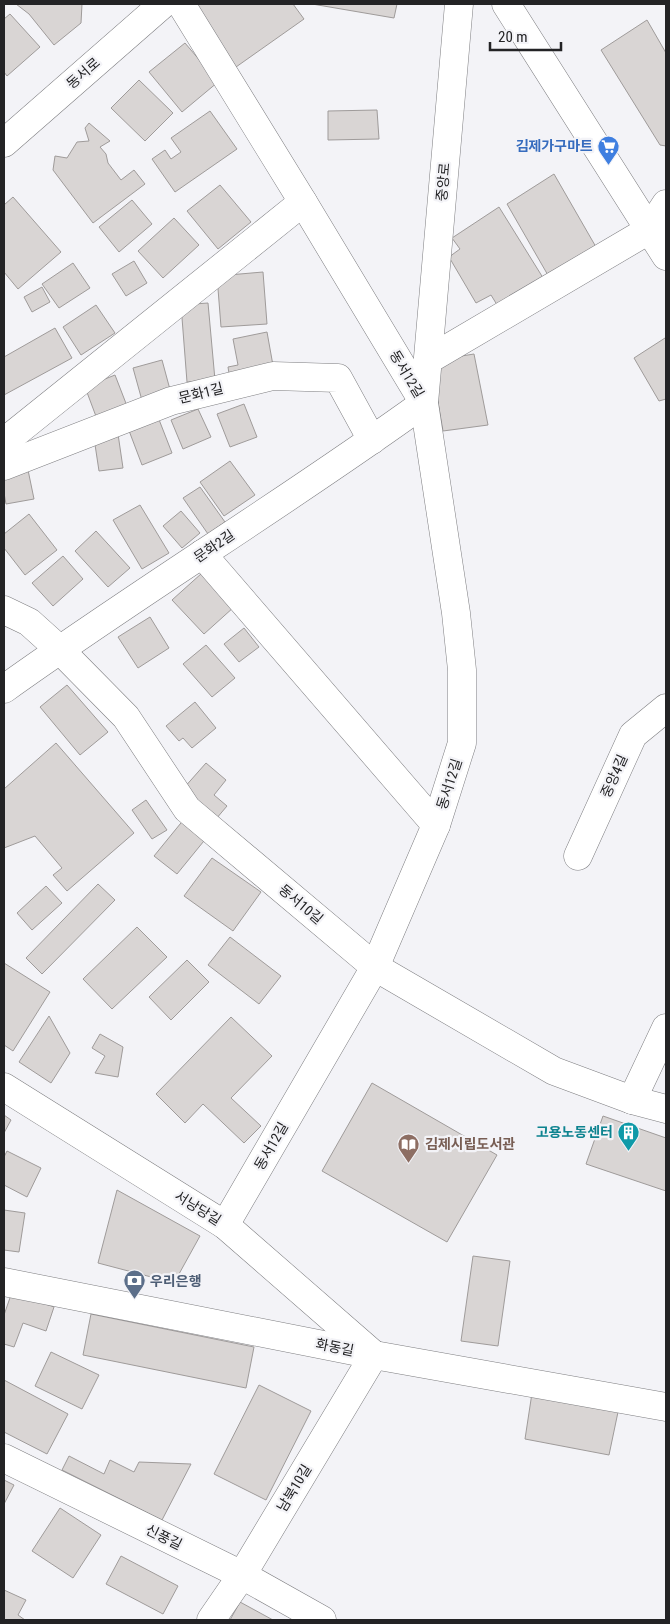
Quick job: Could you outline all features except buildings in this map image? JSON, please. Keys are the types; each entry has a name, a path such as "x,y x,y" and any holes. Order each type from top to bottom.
{"street":[{"name":"동서로","path":"4,143 163,4"},
{"name":"동서12길","path":"181,4 424,403 456,613 462,670 462,743 436,825 375,967 225,1225"},
{"name":"중앙로","path":"424,403 459,4"},
{"path":"506,4 666,256"},
{"path":"4,442 303,202"},
{"path":"428,360 650,230 666,204"},
{"name":"문화1길","path":"4,466 172,401 273,376 338,378 372,440"},
{"name":"문화2길","path":"4,689 59,649 372,440 424,403"},
{"name":"동서12길","path":"202,554 436,825"},
{"name":"동서10길","path":"4,610 28,622 59,649 126,717 187,809 375,967 554,1071 632,1100 666,1109"},
{"name":"중앙4길","path":"578,856 633,735 666,708"},
{"path":"632,1100 666,1028"},
{"name":"서낭당길","path":"4,1087 225,1225 374,1355"},
{"name":"화동길","path":"4,1282 374,1355 666,1407"},
{"name":"남북10길","path":"211,1620 242,1575 374,1355"},
{"name":"신풍길","path":"4,1458 242,1575 322,1620"}],"place":[{"name":"김제가구마트","path":"609,165"},
{"name":"고용노동센터","path":"629,1151"},
{"name":"김제시립도서관","path":"409,1163"},
{"name":"우리은행","path":"134,1300"}]}
